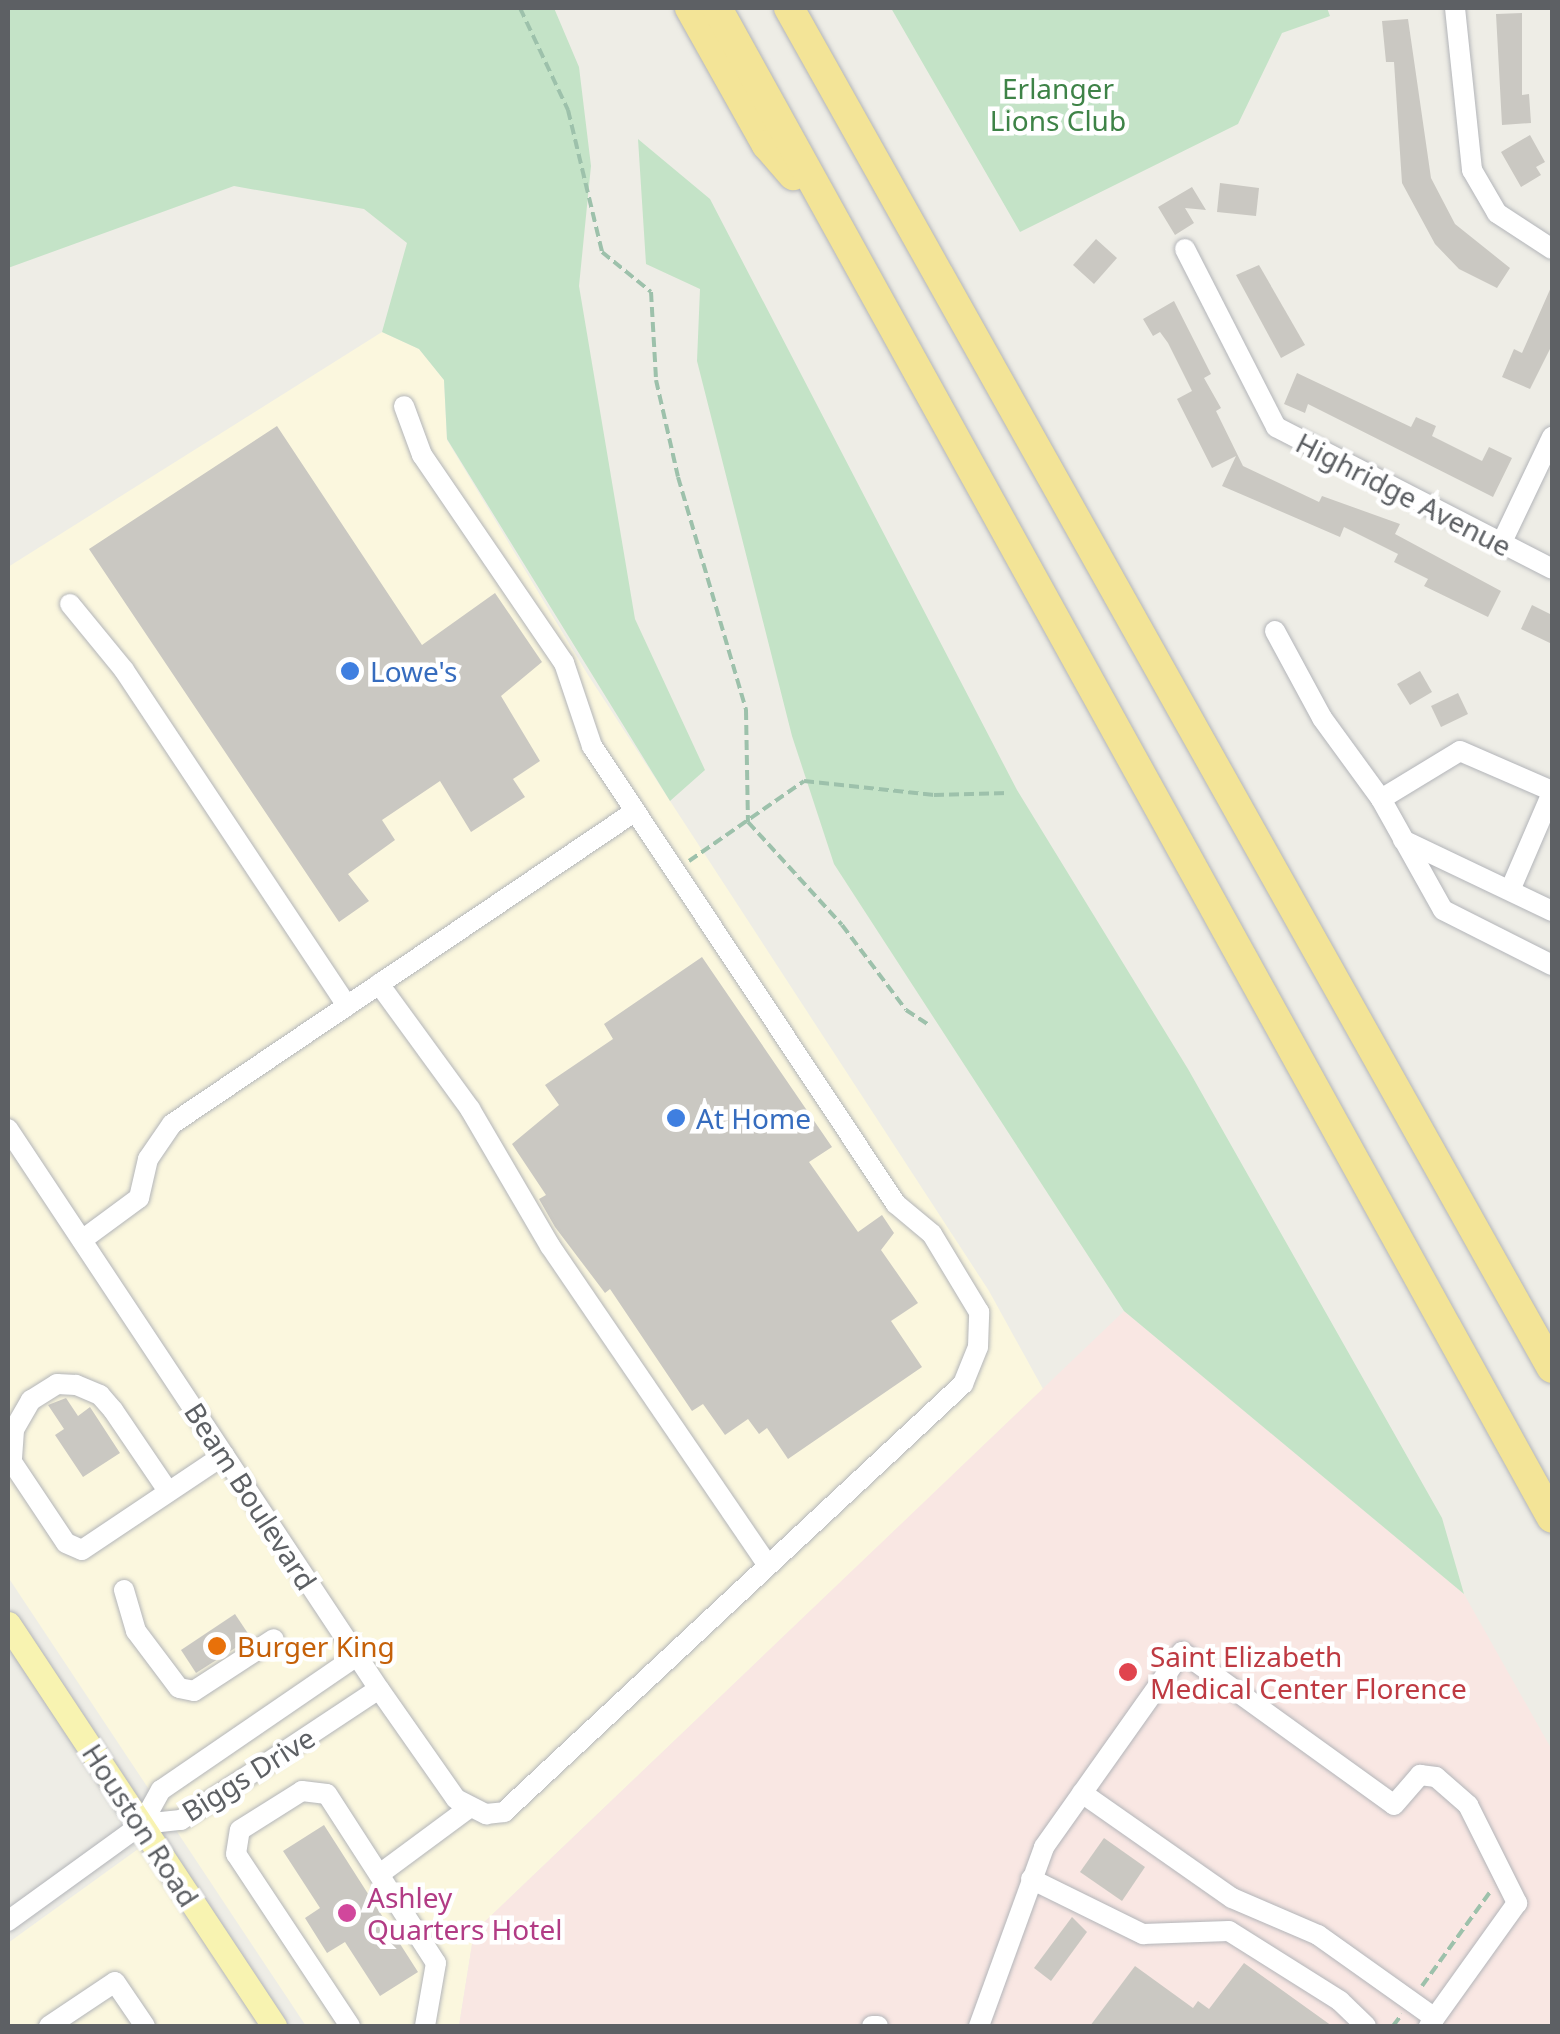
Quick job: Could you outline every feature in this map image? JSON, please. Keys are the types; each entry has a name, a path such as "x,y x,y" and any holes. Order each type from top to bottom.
{"highway":[{"path":"690,8 767,145 834,222"},
{"path":"717,8 1552,1518"},
{"path":"790,8 1552,1368"}],"main road":[{"name":"Houston Road","path":"8,1624 274,2026"}],"street":[{"path":"1454,8 1472,170 1498,214 1552,249"},
{"name":"Highridge Avenue","path":"1186,249 1276,427 1552,568"},
{"path":"381,1873 469,1808 504,1812 962,1384 978,1346 979,1312 932,1234 896,1204 592,746 564,663 422,455 404,406"},
{"path":"1502,544 1552,438"},
{"path":"70,604 124,670 346,1006"},
{"path":"1275,630 1322,718 1381,799 1443,910 1552,965"},
{"path":"1381,799 1460,751 1552,792 1511,888"},
{"path":"82,1240 139,1198 148,1159 172,1124 634,812"},
{"path":"1403,840 1511,888 1552,911"},
{"path":"379,984 470,1108 550,1246 768,1565"},
{"name":"Beam Boulevard","path":"8,1129 379,1689 469,1808"},
{"path":"168,1491 113,1410 76,1385 58,1384 31,1400 14,1430 12,1462 66,1543 82,1550 224,1455"},
{"path":"124,1590 136,1631 179,1688 194,1692 274,1639"},
{"path":"980,2026 1044,1846 1182,1652 1394,1805 1420,1775 1436,1777 1468,1805 1517,1903 1432,2022 1411,2001 1318,1935 1232,1898 1082,1793"},
{"name":"Biggs Drive","path":"142,1824 162,1790 357,1656"},
{"name":"Biggs Drive","path":"142,1824 181,1820 379,1689"},
{"path":"350,2026 236,1854 235,1841 240,1830 302,1790 327,1794 436,1963 424,2026"},
{"path":"8,1922 142,1824"},
{"path":"1031,1879 1143,1934 1229,1931 1340,2001 1364,2026"},
{"path":"48,2026 115,1982 145,2026"}],"path":[{"path":"520,8 568,110 602,252 650,292 656,380 678,477 746,710 748,822 842,926 906,1010 928,1026"},
{"path":"673,872 804,782 934,794 1008,793"},
{"path":"1393,2026 1492,1889"}],"shaded area":[{"path":"382,332 419,349 444,380 447,440 588,675 989,1291 1043,1389 474,1932 459,2026 306,2026 8,1577 8,567"},
{"name":"Saint Elizabeth Medical Center Florence","path":"1124,1311 1464,1594 1552,1750 1552,2026 459,2026 474,1932"},
{"path":"152,1839 274,2026 8,2026 8,1943"}],"green space":[{"path":"8,8 554,8 579,67 591,166 579,286 635,619 705,770 670,801 447,439 444,380 419,349 382,332 407,243 364,209 234,186 8,268"},
{"name":"Erlanger Lions Club","path":"891,8 1327,8 1330,16 1282,33 1238,124 1020,232"},
{"path":"638,139 710,199 1017,790 1188,1069 1442,1518 1464,1594 1124,1311 834,864 792,736 697,361 700,289 646,264"}],"building":[{"path":"1522,13 1522,95 1529,94 1531,123 1502,125 1496,14"},
{"path":"1408,19 1431,178 1455,224 1510,268 1497,288 1459,269 1435,244 1402,183 1394,62 1386,62 1382,21"},
{"path":"1530,135 1545,162 1536,167 1541,175 1521,187 1501,152"},
{"path":"1220,183 1259,188 1256,216 1217,212"},
{"path":"1192,187 1206,210 1185,208 1194,223 1175,235 1158,207"},
{"path":"1096,239 1117,258 1094,284 1073,265"},
{"path":"1259,265 1305,345 1281,358 1236,275"},
{"path":"1552,285 1552,345 1530,389 1502,377 1514,349 1522,353"},
{"path":"1174,301 1211,374 1204,378 1221,408 1216,411 1243,466 1319,502 1322,496 1400,524 1395,534 1501,591 1488,617 1424,586 1428,579 1394,562 1398,554 1344,527 1340,537 1222,486 1236,456 1212,468 1177,399 1192,391 1168,343 1160,332 1153,336 1143,319"},
{"path":"1297,373 1411,427 1416,417 1436,426 1432,436 1482,461 1489,447 1512,458 1493,497 1308,404 1305,413 1284,404"},
{"name":"Lowe's","path":"277,426 422,645 495,593 542,662 501,696 540,761 513,779 525,797 471,832 440,781 382,820 395,840 348,874 369,901 339,922 89,549"},
{"path":"1532,605 1552,615 1552,644 1521,629"},
{"path":"1420,671 1432,692 1410,705 1397,684"},
{"path":"1458,693 1468,714 1441,727 1431,706"},
{"path":"702,957 832,1147 809,1162 858,1232 882,1215 894,1233 881,1250 918,1303 891,1321 922,1367 788,1459 767,1428 759,1434 748,1419 725,1435 703,1404 692,1411 610,1289 605,1293 555,1227 539,1199 546,1195 512,1144 559,1105 545,1085 613,1039 604,1024"},
{"path":"66,1398 78,1416 90,1407 120,1453 83,1477 55,1435 64,1429 48,1405"},
{"name":"Burger King","path":"235,1614 251,1638 196,1673 181,1650"},
{"name":"Ashley Quarters Hotel","path":"324,1825 418,1972 380,1996 345,1942 327,1953 305,1918 320,1908 283,1851"},
{"path":"1104,1838 1145,1867 1122,1901 1080,1872"},
{"path":"1072,1917 1087,1932 1051,1981 1034,1968"},
{"path":"1244,1963 1332,2026 1090,2026 1135,1966 1193,2008 1198,2001 1209,2009"}],"place":[{"name":"Lowe's","path":"350,671"},
{"name":"At Home","path":"676,1118"},
{"name":"Burger King","path":"217,1646"},
{"name":"Saint Elizabeth Medical Center Florence","path":"1128,1672"},
{"name":"Ashley Quarters Hotel","path":"347,1913"}]}
